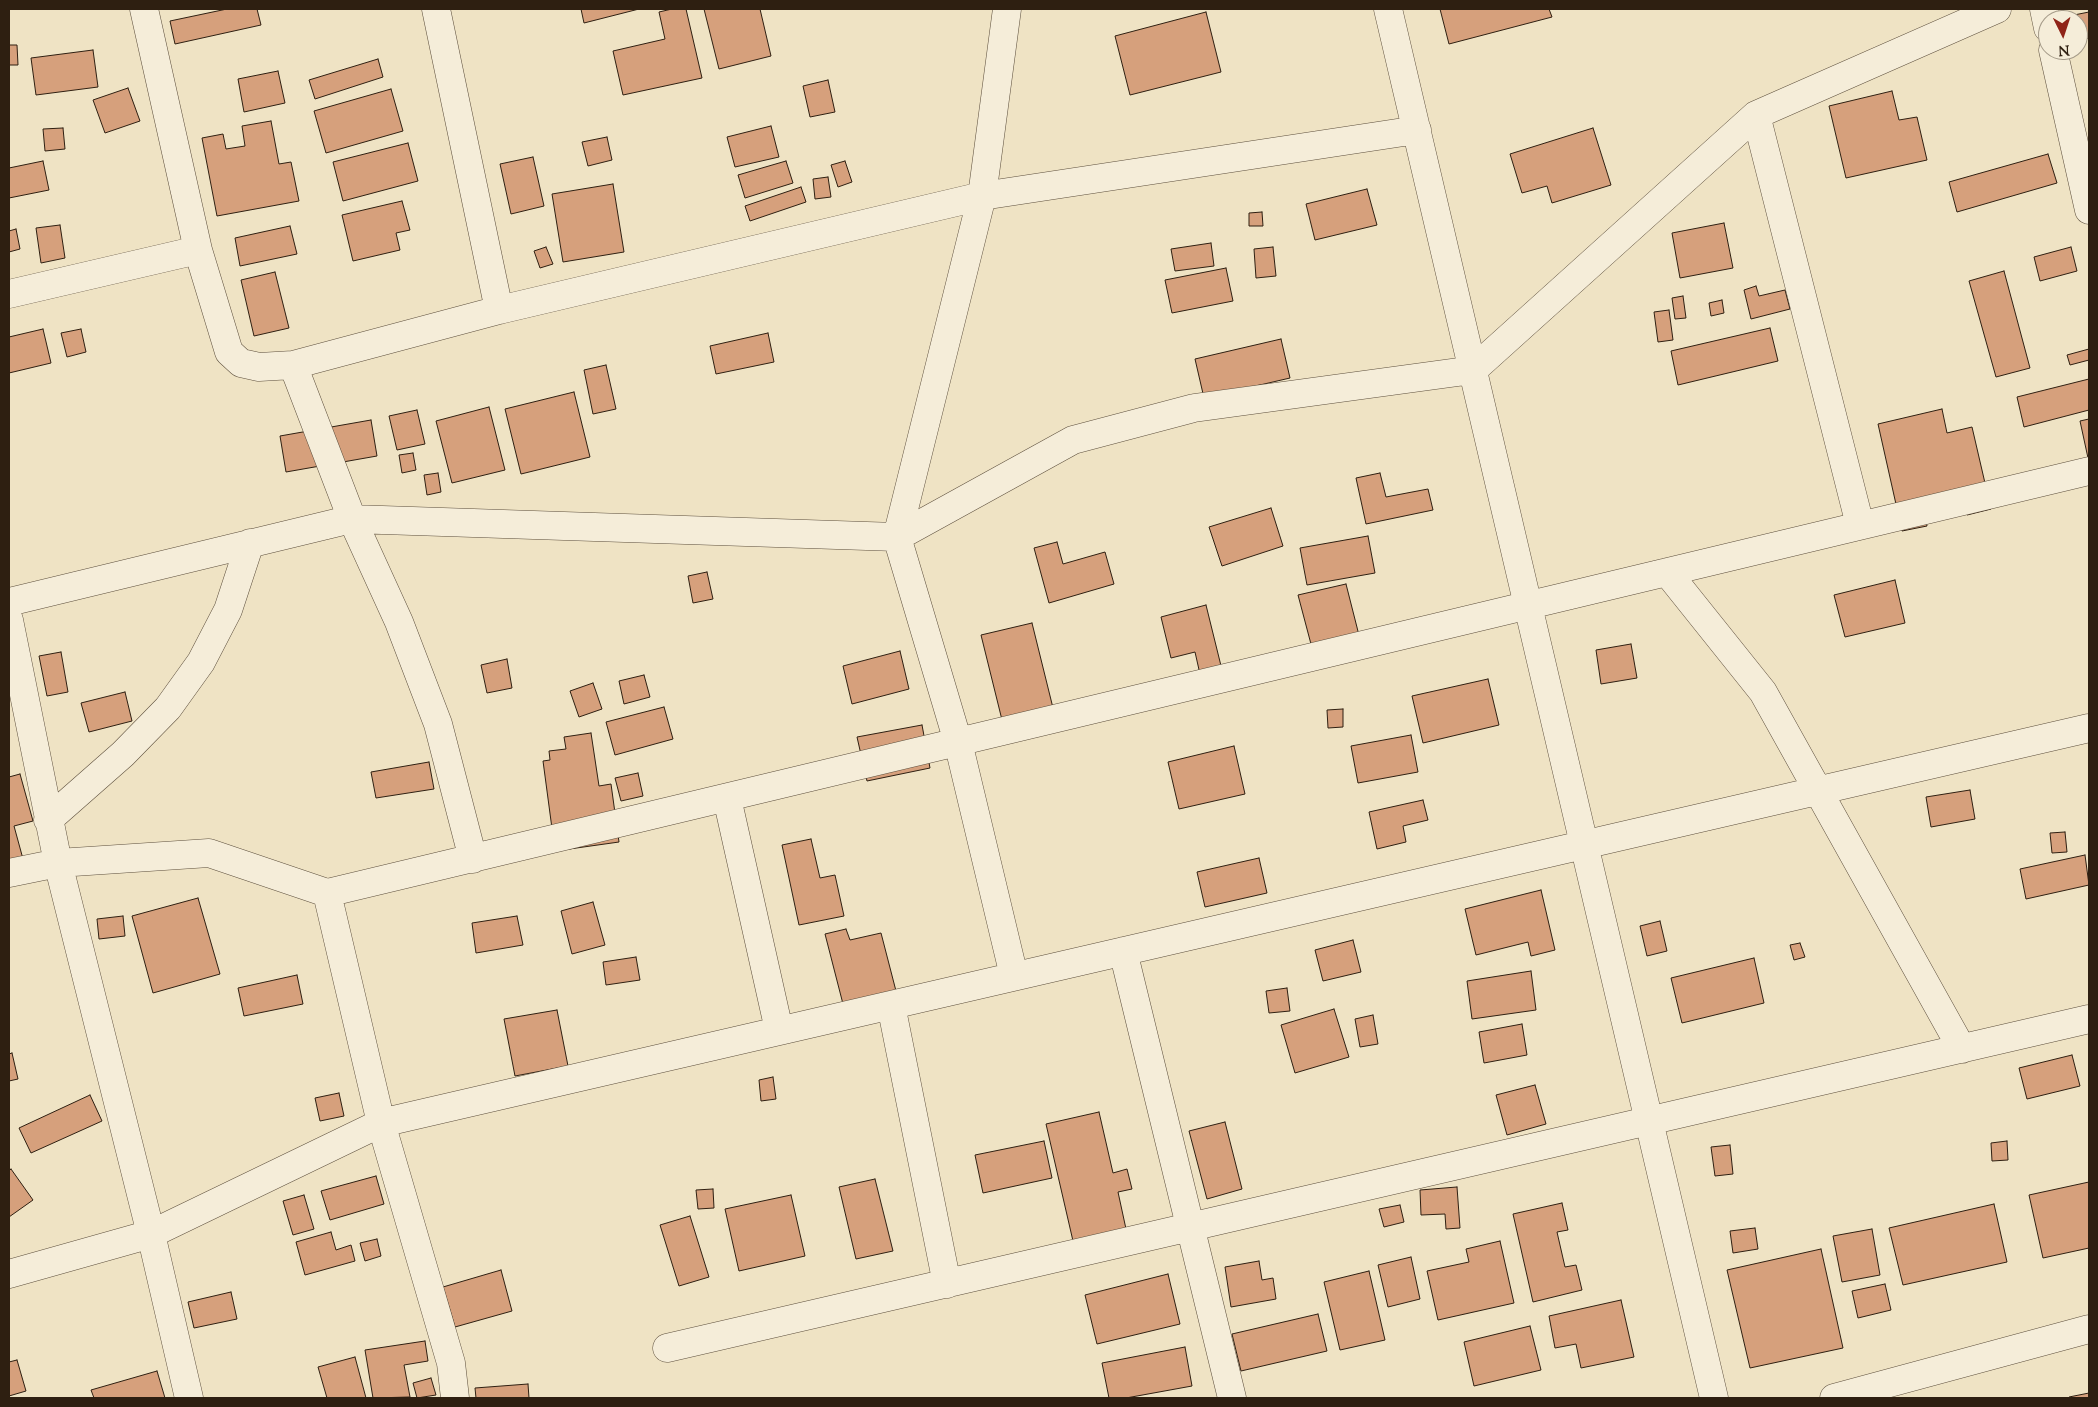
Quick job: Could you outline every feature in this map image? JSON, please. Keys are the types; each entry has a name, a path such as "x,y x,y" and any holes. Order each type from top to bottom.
{"street":[{"path":"144,9 198,250 229,352 241,364 260,366 294,365 499,310 982,196 1417,130"},
{"path":"436,9 499,310"},
{"path":"1006,9 982,196 897,537 958,742 1014,976"},
{"path":"1388,9 1714,1398"},
{"path":"9,602 352,518 897,537 1073,440 1194,408 1473,370 1756,115 1997,9"},
{"path":"2055,60 2089,210"},
{"path":"1756,115 1860,525"},
{"path":"9,294 198,250"},
{"path":"294,365 352,518 399,622 438,724 473,859"},
{"path":"9,874 58,864 209,853 327,893 2089,471"},
{"path":"48,820 122,754 168,708 201,662 228,610 250,543"},
{"path":"1667,572 1763,692 1962,1049"},
{"path":"9,620 58,864 151,1234 189,1398"},
{"path":"9,1274 151,1234 381,1123 2089,728"},
{"path":"727,798 779,1030"},
{"path":"327,893 381,1123 451,1362 455,1398"},
{"path":"1123,951 1232,1398"},
{"path":"891,1005 947,1284"},
{"path":"667,1348 2089,1019"},
{"path":"1834,1398 2089,1329"}],"building":[{"path":"227,9 257,9 261,25 175,44 170,21"},
{"path":"581,9 639,9 584,23"},
{"path":"672,9 686,9 702,78 623,95 613,51 665,39 659,12"},
{"path":"704,9 760,9 771,56 719,69"},
{"path":"1440,9 1549,9 1552,17 1449,44"},
{"path":"1206,12 1221,72 1130,95 1115,36"},
{"path":"2088,12 2089,12 2088,38"},
{"path":"9,45 17,45 18,65 9,65"},
{"path":"93,50 98,87 36,95 31,58"},
{"path":"378,59 383,77 315,99 309,80"},
{"path":"278,71 285,103 244,112 238,79"},
{"path":"828,80 835,112 810,117 803,86"},
{"path":"128,88 140,121 105,133 93,100"},
{"path":"391,89 403,131 326,153 314,111"},
{"path":"1892,91 1899,120 1917,117 1927,160 1846,178 1829,106"},
{"path":"271,121 279,164 291,162 299,201 217,216 202,138 223,134 226,149 245,146 242,126"},
{"path":"771,126 779,157 735,167 727,137"},
{"path":"63,128 65,149 45,151 43,129"},
{"path":"1593,128 1611,185 1552,203 1547,186 1522,193 1510,154"},
{"path":"607,137 612,160 588,166 582,142"},
{"path":"408,143 418,181 343,201 333,162"},
{"path":"2048,154 2057,183 1957,212 1949,182"},
{"path":"533,157 544,206 511,214 500,164"},
{"path":"43,161 49,190 9,198 9,168"},
{"path":"786,161 793,183 745,198 738,175"},
{"path":"845,161 852,182 838,187 831,165"},
{"path":"828,177 831,197 815,199 813,179"},
{"path":"613,184 624,252 563,262 552,194"},
{"path":"801,187 806,202 750,221 745,206"},
{"path":"1367,189 1377,225 1315,240 1306,204"},
{"path":"402,201 410,230 396,233 400,250 353,261 342,215"},
{"path":"1262,212 1263,226 1249,226 1249,213"},
{"path":"1724,223 1733,268 1680,278 1672,233"},
{"path":"60,225 65,258 41,263 36,228"},
{"path":"290,226 297,254 240,266 235,238"},
{"path":"16,229 20,249 9,252 9,231"},
{"path":"1211,243 1214,266 1175,271 1171,249"},
{"path":"546,247 553,264 540,268 534,251"},
{"path":"1273,247 1276,276 1256,278 1254,249"},
{"path":"2071,247 2077,271 2040,281 2034,257"},
{"path":"1226,268 1233,301 1172,313 1165,280"},
{"path":"2004,271 2030,368 1996,377 1969,281"},
{"path":"275,272 289,328 254,336 241,280"},
{"path":"1756,286 1759,296 1785,290 1790,309 1751,319 1744,290"},
{"path":"1683,296 1686,318 1675,319 1672,298"},
{"path":"1722,300 1724,313 1711,316 1709,303"},
{"path":"1669,310 1673,340 1658,342 1654,312"},
{"path":"1770,328 1778,361 1678,385 1671,351"},
{"path":"43,329 51,363 9,373 9,337"},
{"path":"81,329 86,352 67,357 61,333"},
{"path":"768,333 774,362 716,374 710,346"},
{"path":"1281,339 1290,378 1204,398 1195,359"},
{"path":"2089,349 2089,360 2070,365 2067,355"},
{"path":"606,365 616,409 593,414 584,370"},
{"path":"2089,379 2089,410 2024,427 2017,397"},
{"path":"574,392 590,457 521,474 505,409"},
{"path":"489,407 505,470 452,483 436,421"},
{"path":"1942,409 1947,433 1972,427 1991,509 1967,515 1962,491 1922,500 1927,526 1902,531 1878,424"},
{"path":"417,410 425,444 397,450 389,416"},
{"path":"2089,419 2089,457 2088,458 2080,421"},
{"path":"371,420 377,456 286,472 280,436"},
{"path":"413,453 416,470 402,473 399,455"},
{"path":"438,473 441,492 427,495 424,475"},
{"path":"1380,473 1386,497 1428,489 1433,510 1366,524 1356,478"},
{"path":"1271,508 1283,546 1222,566 1209,527"},
{"path":"1368,536 1375,573 1307,585 1300,548"},
{"path":"1057,542 1063,564 1105,552 1114,584 1049,603 1034,548"},
{"path":"707,572 713,599 693,603 688,576"},
{"path":"1895,580 1905,623 1845,637 1834,595"},
{"path":"1346,584 1363,651 1316,663 1298,595"},
{"path":"1206,605 1224,678 1202,683 1195,652 1171,658 1161,617"},
{"path":"1032,623 1054,712 1003,724 981,635"},
{"path":"1631,644 1637,678 1601,684 1596,650"},
{"path":"900,651 909,689 852,704 843,666"},
{"path":"61,652 68,692 47,696 39,656"},
{"path":"507,659 512,688 487,693 481,665"},
{"path":"644,675 650,697 624,704 619,681"},
{"path":"1488,679 1499,725 1423,743 1412,696"},
{"path":"593,683 602,709 579,717 570,691"},
{"path":"125,692 132,721 89,732 81,703"},
{"path":"664,707 673,739 615,755 606,722"},
{"path":"1343,709 1343,727 1328,728 1327,710"},
{"path":"922,725 930,768 867,781 857,737"},
{"path":"591,733 599,786 611,784 619,842 555,851 543,761 550,760 549,751 566,749 564,737"},
{"path":"1411,735 1418,772 1358,783 1351,746"},
{"path":"1234,746 1245,794 1179,809 1168,762"},
{"path":"429,762 434,789 376,798 371,772"},
{"path":"638,773 643,796 621,801 615,778"},
{"path":"20,774 33,821 14,826 26,870 9,875 9,777"},
{"path":"1970,790 1975,819 1931,827 1926,797"},
{"path":"1423,800 1428,820 1403,826 1406,842 1377,849 1369,812"},
{"path":"2065,832 2067,852 2052,853 2050,833"},
{"path":"811,839 820,878 835,875 844,916 799,925 782,845"},
{"path":"2085,855 2089,885 2026,899 2020,869"},
{"path":"1259,858 1267,893 1205,907 1197,872"},
{"path":"1541,890 1555,950 1531,956 1528,942 1476,955 1465,909"},
{"path":"198,898 220,974 153,993 132,916"},
{"path":"593,902 605,945 572,954 561,911"},
{"path":"123,916 125,936 99,939 97,919"},
{"path":"517,916 523,945 476,953 472,923"},
{"path":"1660,921 1667,951 1647,956 1640,926"},
{"path":"846,929 850,940 881,933 896,991 843,1004 825,934"},
{"path":"1353,940 1361,972 1323,981 1315,950"},
{"path":"1800,943 1805,957 1794,960 1790,945"},
{"path":"636,957 640,980 606,985 603,962"},
{"path":"1754,958 1764,1003 1682,1023 1671,978"},
{"path":"1531,971 1536,1010 1472,1019 1467,981"},
{"path":"297,975 303,1004 244,1016 238,988"},
{"path":"1287,988 1290,1011 1269,1013 1266,991"},
{"path":"1334,1009 1349,1057 1295,1073 1281,1025"},
{"path":"557,1010 568,1066 515,1076 504,1019"},
{"path":"1373,1015 1378,1044 1360,1047 1355,1019"},
{"path":"1522,1024 1527,1055 1484,1063 1479,1032"},
{"path":"12,1053 18,1079 9,1081 9,1054"},
{"path":"2072,1055 2080,1086 2027,1099 2019,1068"},
{"path":"773,1077 776,1099 761,1101 759,1080"},
{"path":"1535,1085 1546,1124 1507,1135 1496,1095"},
{"path":"339,1093 344,1116 320,1121 315,1098"},
{"path":"90,1095 102,1121 31,1153 19,1128"},
{"path":"1099,1112 1113,1173 1127,1169 1132,1189 1118,1192 1126,1229 1073,1241 1046,1124"},
{"path":"1225,1122 1242,1189 1207,1199 1189,1131"},
{"path":"1044,1141 1052,1178 983,1193 975,1155"},
{"path":"2007,1141 2008,1160 1992,1161 1991,1143"},
{"path":"1730,1145 1733,1174 1715,1176 1711,1147"},
{"path":"11,1169 33,1200 9,1217 9,1171"},
{"path":"376,1176 384,1204 330,1220 321,1191"},
{"path":"875,1179 893,1251 856,1259 839,1187"},
{"path":"2089,1182 2089,1248 2043,1258 2029,1195"},
{"path":"1457,1187 1460,1228 1446,1229 1445,1214 1421,1215 1420,1190"},
{"path":"713,1189 714,1208 698,1209 696,1190"},
{"path":"304,1195 314,1229 293,1235 283,1201"},
{"path":"791,1195 805,1256 739,1271 725,1209"},
{"path":"1562,1203 1568,1230 1557,1232 1565,1267 1576,1265 1582,1290 1533,1302 1513,1214"},
{"path":"1994,1204 2007,1262 1903,1285 1889,1228"},
{"path":"1400,1205 1404,1222 1384,1227 1379,1209"},
{"path":"690,1216 709,1277 679,1286 660,1225"},
{"path":"1755,1228 1758,1249 1733,1253 1730,1231"},
{"path":"1872,1229 1880,1275 1842,1282 1833,1236"},
{"path":"331,1232 336,1250 351,1245 355,1261 305,1275 296,1242"},
{"path":"377,1239 381,1256 365,1261 360,1243"},
{"path":"1500,1241 1514,1303 1438,1320 1427,1271 1469,1262 1466,1249"},
{"path":"1821,1249 1843,1348 1750,1368 1727,1270"},
{"path":"1411,1257 1420,1299 1388,1307 1378,1265"},
{"path":"1259,1261 1262,1280 1273,1278 1276,1299 1231,1307 1225,1267"},
{"path":"501,1270 512,1311 455,1327 443,1287"},
{"path":"1369,1271 1385,1340 1340,1350 1324,1282"},
{"path":"1168,1274 1180,1324 1097,1344 1085,1295"},
{"path":"1885,1284 1891,1310 1858,1318 1852,1291"},
{"path":"231,1292 237,1319 194,1328 188,1302"},
{"path":"1621,1300 1634,1357 1581,1368 1576,1344 1555,1348 1549,1316"},
{"path":"1318,1314 1327,1351 1241,1371 1232,1334"},
{"path":"1530,1326 1541,1370 1474,1386 1464,1342"},
{"path":"425,1341 428,1361 404,1365 410,1397 373,1398 365,1350"},
{"path":"1185,1347 1192,1386 1126,1398 1109,1398 1102,1363"},
{"path":"355,1357 366,1398 327,1398 318,1367"},
{"path":"17,1360 26,1391 9,1396 9,1362"},
{"path":"157,1371 165,1398 94,1398 91,1390"},
{"path":"431,1378 436,1395 417,1398 413,1383"},
{"path":"528,1384 529,1398 476,1398 475,1388"},
{"path":"2089,1393 2089,1398 2069,1398 2069,1397"}]}
